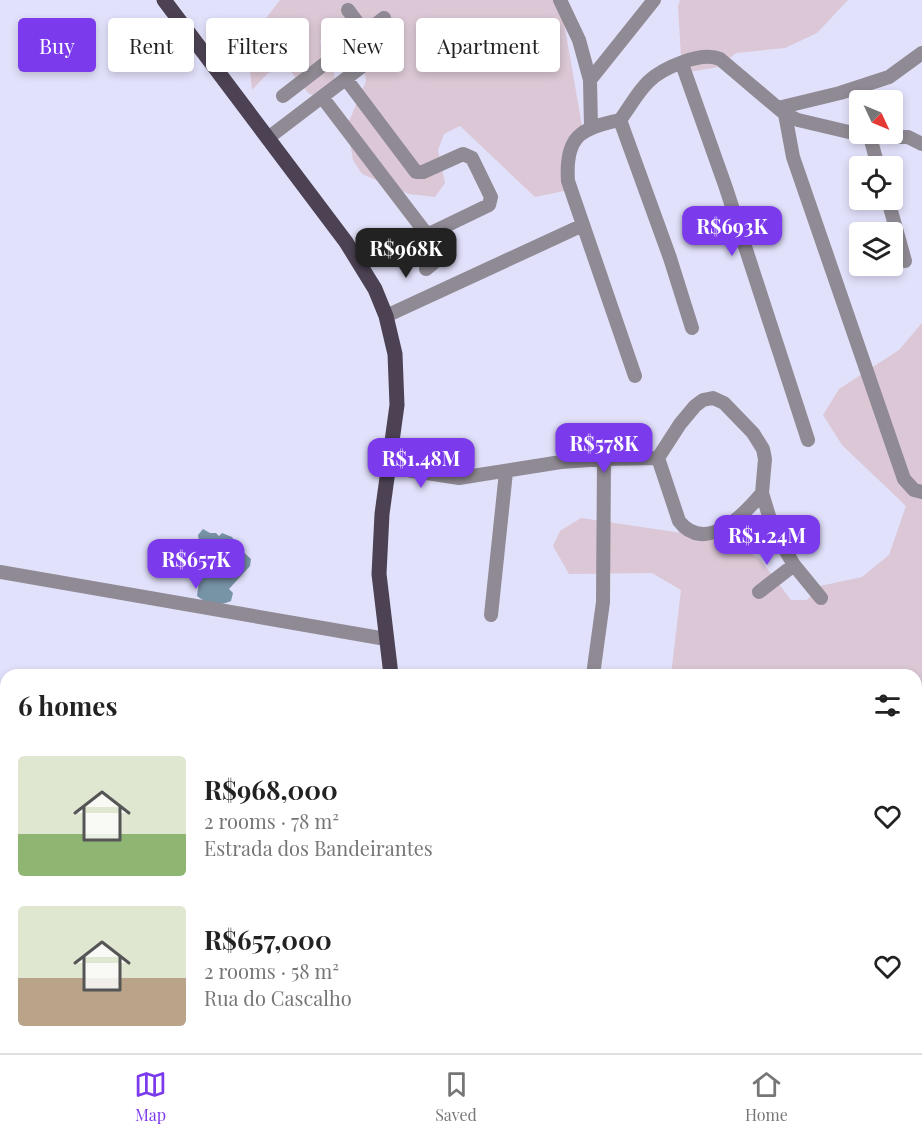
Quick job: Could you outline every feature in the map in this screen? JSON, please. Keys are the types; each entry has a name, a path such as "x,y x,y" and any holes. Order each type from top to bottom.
{"main road":[{"path":"164,0 346,242 365,271 384,312 395,354 397,375 397,405 382,514 379,574 390,669"}],"street":[{"path":"560,0 579,40 590,80 591,127"},
{"path":"590,80 654,0"},
{"path":"348,10 354,18"},
{"path":"782,111 889,77 922,53"},
{"path":"635,376 568,181 569,151 574,141 591,127 620,120 647,83 659,74 707,56 720,59 782,111 807,123 849,132"},
{"path":"682,64 726,188 808,440"},
{"path":"283,96 321,66"},
{"path":"337,72 416,172 423,172 463,154 472,158 491,201 489,205 428,232 411,243"},
{"path":"268,138 355,72"},
{"path":"322,97 428,232 442,255 426,269"},
{"path":"782,111 793,157 904,479 914,490 922,492"},
{"path":"620,120 670,258 692,328"},
{"path":"903,137 922,144"},
{"path":"891,210 905,261"},
{"path":"384,312 581,221"},
{"path":"658,458 695,406 703,400 713,398 724,403 753,433 763,449 765,459 762,493 773,529 794,565 821,598"},
{"path":"388,467 459,478 561,462 658,458"},
{"path":"658,458 679,521 684,528 710,534 720,531 751,507 762,493"},
{"path":"594,669 603,602 604,459"},
{"path":"491,615 506,472"},
{"path":"759,592 794,565"},
{"path":"0,572 386,639"}],"shaded area":[{"path":"280,0 560,0 584,137 567,162 564,191 535,197 460,126 444,134 438,150 445,183 435,197 409,194 362,174 353,160 347,126 366,81 365,72 404,72 404,18 321,18 321,72 334,72 335,89 323,100 308,93 291,72 309,72 309,18 266,18"},
{"path":"680,0 848,0 817,33 785,48 736,53 719,67 682,73 678,6"},
{"path":"250,72 272,72 268,73 252,90"},
{"path":"922,323 922,669 672,669 681,590 652,573 569,574 553,546 560,531 581,518 729,540 760,559 791,600 807,600 820,586 862,577 889,555 906,506 842,445 823,415 839,389 899,350"}],"water":[{"path":"203,529 219,536 222,533 232,537 251,559 250,566 229,589 233,593 231,601 226,603 213,604 197,596 199,580 205,574 201,569 203,565 198,535"}]}
